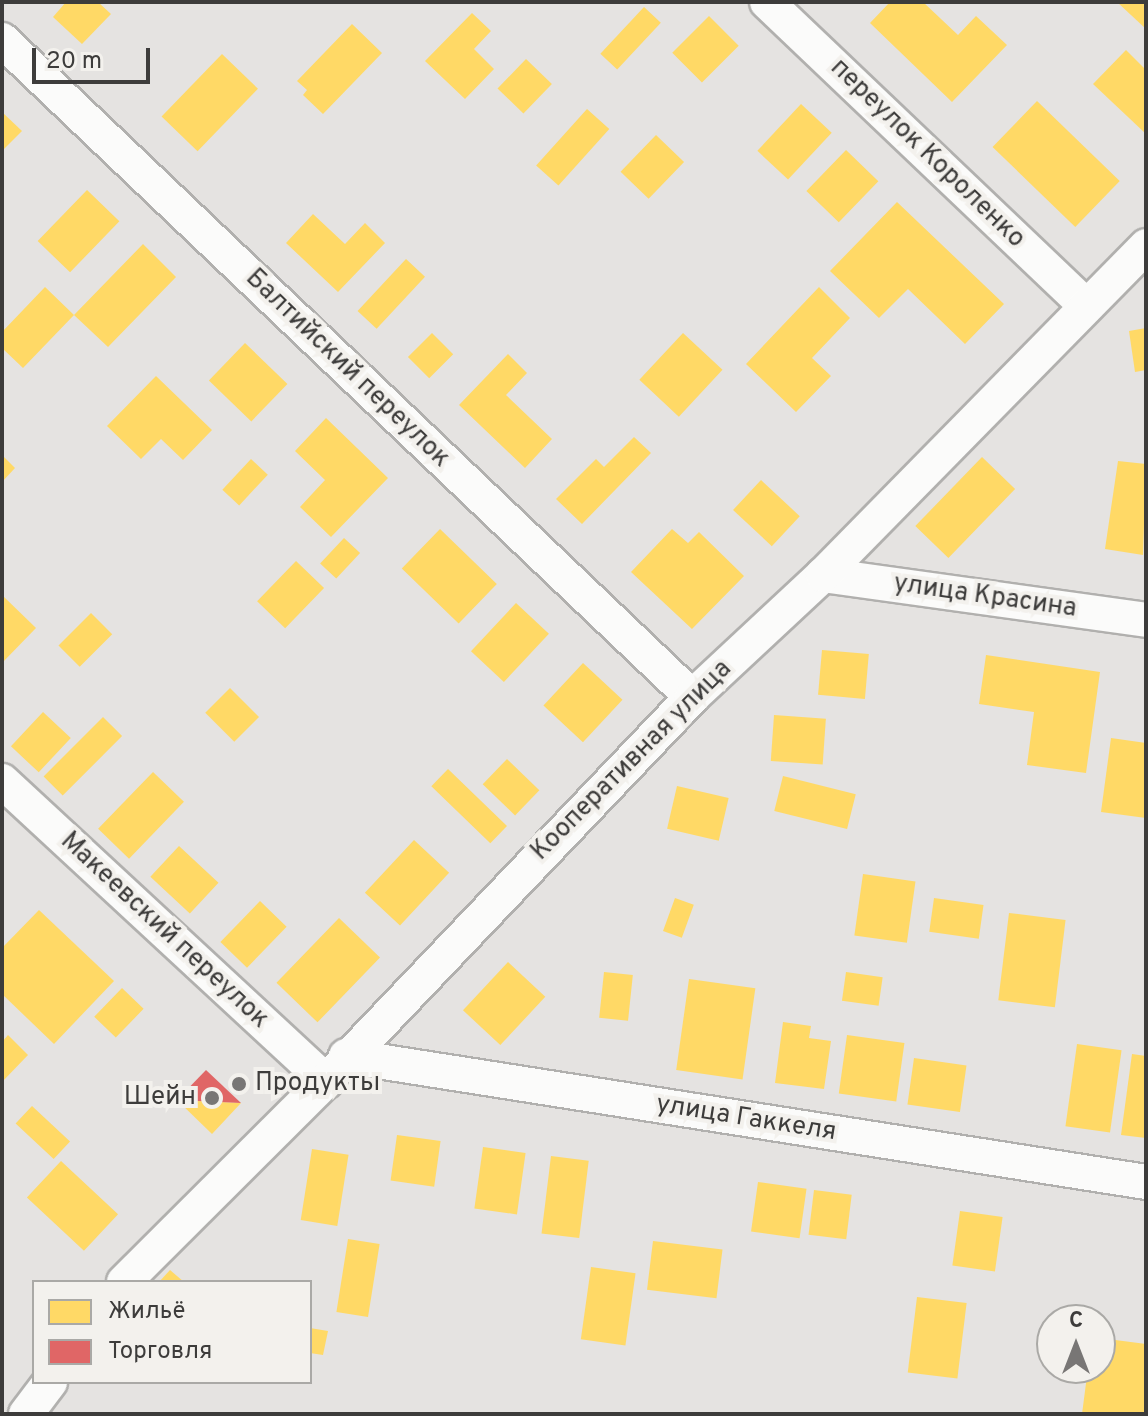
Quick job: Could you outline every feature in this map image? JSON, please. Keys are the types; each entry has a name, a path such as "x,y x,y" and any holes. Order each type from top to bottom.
{"street":[{"name":"переулок Короленко","path":"767,2 1086,306"},
{"name":"Балтийский переулок","path":"2,40 692,697"},
{"name":"Кооперативная улица","path":"126,1280 336,1068 692,697 823,575 1086,306 1140,259"},
{"name":"улица Красина","path":"823,575 1146,620"},
{"name":"Макеевский переулок","path":"2,781 336,1068"},
{"name":"улица Гаккеля","path":"336,1068 1146,1182"},
{"path":"26,1414 48,1384"}],"building: Жильё":[{"path":"66,2 98,2 111,14 82,44 53,17"},
{"path":"890,2 923,2 958,35 976,16 1007,45 952,102 870,23"},
{"path":"1117,2 1146,2 1146,29"},
{"path":"644,7 661,23 617,69 600,54"},
{"path":"472,13 491,31 474,49 494,69 465,99 425,61"},
{"path":"709,16 739,46 702,82 672,53"},
{"path":"352,24 382,53 323,114 303,95 307,90 297,81"},
{"path":"1126,50 1146,70 1146,134 1093,84"},
{"path":"222,54 258,89 198,151 162,117"},
{"path":"526,59 552,84 523,114 498,88"},
{"path":"1037,101 1120,181 1075,227 993,147"},
{"path":"801,104 832,133 788,179 757,151"},
{"path":"587,109 609,129 558,186 536,165"},
{"path":"2,112 22,131 2,151"},
{"path":"656,135 684,162 649,199 621,172"},
{"path":"846,150 878,181 839,222 806,191"},
{"path":"87,190 119,221 70,272 38,241"},
{"path":"897,202 1004,304 965,344 908,289 879,318 830,271"},
{"path":"313,214 345,244 365,223 385,243 338,292 286,243"},
{"path":"143,244 176,277 108,347 74,315"},
{"path":"406,259 425,277 377,329 358,311"},
{"path":"45,287 74,315 23,368 2,348 2,332"},
{"path":"819,287 850,318 812,358 831,376 796,412 746,364"},
{"path":"1146,328 1146,370 1135,372 1129,331"},
{"path":"432,333 453,354 429,378 408,357"},
{"path":"683,333 722,370 679,417 639,380"},
{"path":"245,343 287,384 251,421 209,380"},
{"path":"508,354 527,373 506,395 552,439 525,468 459,405"},
{"path":"156,376 212,430 183,460 161,439 141,459 107,426"},
{"path":"326,418 388,478 331,537 300,507 325,480 295,451"},
{"path":"634,437 651,453 582,524 556,499 596,459 604,467"},
{"path":"2,455 15,468 2,482"},
{"path":"982,457 1015,489 948,558 915,526"},
{"path":"251,459 268,475 239,505 222,490"},
{"path":"1118,461 1146,464 1143,555 1105,549"},
{"path":"761,480 800,516 772,546 733,510"},
{"path":"440,529 497,584 459,623 402,569"},
{"path":"672,529 688,543 699,532 744,576 692,629 631,572"},
{"path":"344,538 360,553 336,579 320,564"},
{"path":"296,561 324,588 285,628 257,601"},
{"path":"2,595 36,628 2,663"},
{"path":"516,603 549,634 504,682 471,651"},
{"path":"91,613 112,634 80,667 58,646"},
{"path":"822,650 869,654 865,699 818,695"},
{"path":"986,655 1100,672 1086,773 1027,765 1034,712 979,704"},
{"path":"583,663 622,700 583,742 543,705"},
{"path":"230,688 259,717 234,742 205,713"},
{"path":"43,712 71,738 39,772 11,746"},
{"path":"774,715 826,719 823,765 771,761"},
{"path":"103,717 122,736 63,795 44,776"},
{"path":"1111,738 1146,743 1146,818 1101,812"},
{"path":"507,759 539,790 515,815 483,784"},
{"path":"448,769 507,826 490,843 431,786"},
{"path":"153,772 184,802 129,859 98,829"},
{"path":"783,776 856,794 847,829 774,811"},
{"path":"677,786 729,798 719,841 667,829"},
{"path":"414,840 449,873 400,925 365,893"},
{"path":"179,846 218,883 190,914 150,877"},
{"path":"863,874 915,881 907,943 854,935"},
{"path":"675,898 694,905 682,938 663,931"},
{"path":"934,898 984,905 979,939 929,932"},
{"path":"260,901 287,927 247,968 220,942"},
{"path":"39,910 114,981 54,1044 2,994 2,948"},
{"path":"1009,913 1066,920 1055,1007 998,1000"},
{"path":"339,918 380,958 317,1022 276,983"},
{"path":"508,962 545,997 500,1045 463,1010"},
{"path":"604,972 633,975 628,1021 599,1018"},
{"path":"846,972 883,977 879,1006 842,1001"},
{"path":"689,979 755,988 743,1079 676,1070"},
{"path":"122,988 144,1009 116,1038 94,1017"},
{"path":"783,1022 811,1026 809,1038 831,1041 824,1089 775,1083"},
{"path":"8,1035 28,1055 2,1082 2,1042"},
{"path":"847,1035 904,1043 896,1101 839,1093"},
{"path":"1077,1044 1122,1050 1110,1132 1065,1126"},
{"path":"1132,1054 1146,1056 1146,1138 1121,1135"},
{"path":"914,1058 966,1065 960,1112 907,1105"},
{"path":"177,1100 241,1103 212,1134"},
{"path":"32,1106 70,1141 54,1159 16,1124"},
{"path":"397,1135 441,1141 434,1187 391,1181"},
{"path":"483,1147 526,1153 517,1214 474,1208"},
{"path":"312,1149 349,1155 337,1226 301,1220"},
{"path":"551,1156 589,1161 579,1238 541,1233"},
{"path":"61,1161 118,1214 84,1251 27,1198"},
{"path":"758,1182 807,1189 800,1238 751,1232"},
{"path":"814,1190 852,1195 846,1239 809,1235"},
{"path":"960,1211 1003,1217 995,1271 952,1265"},
{"path":"348,1239 380,1244 368,1317 336,1312"},
{"path":"653,1241 722,1250 717,1298 647,1290"},
{"path":"591,1267 636,1273 625,1346 581,1339"},
{"path":"170,1270 182,1280 161,1280"},
{"path":"917,1297 967,1303 957,1379 908,1372"},
{"path":"312,1328 328,1331 323,1355 312,1353"},
{"path":"1116,1340 1146,1344 1144,1414 1082,1414 1086,1384 1116,1384"}],"building: Торговля":[{"path":"206,1070 241,1103 177,1100"},
{"name":"Продукты","path":"239,1078 245,1084 239,1090 233,1085"}],"place":[{"name":"Продукты","path":"239,1084"},
{"name":"Шейн","path":"212,1098"}]}
